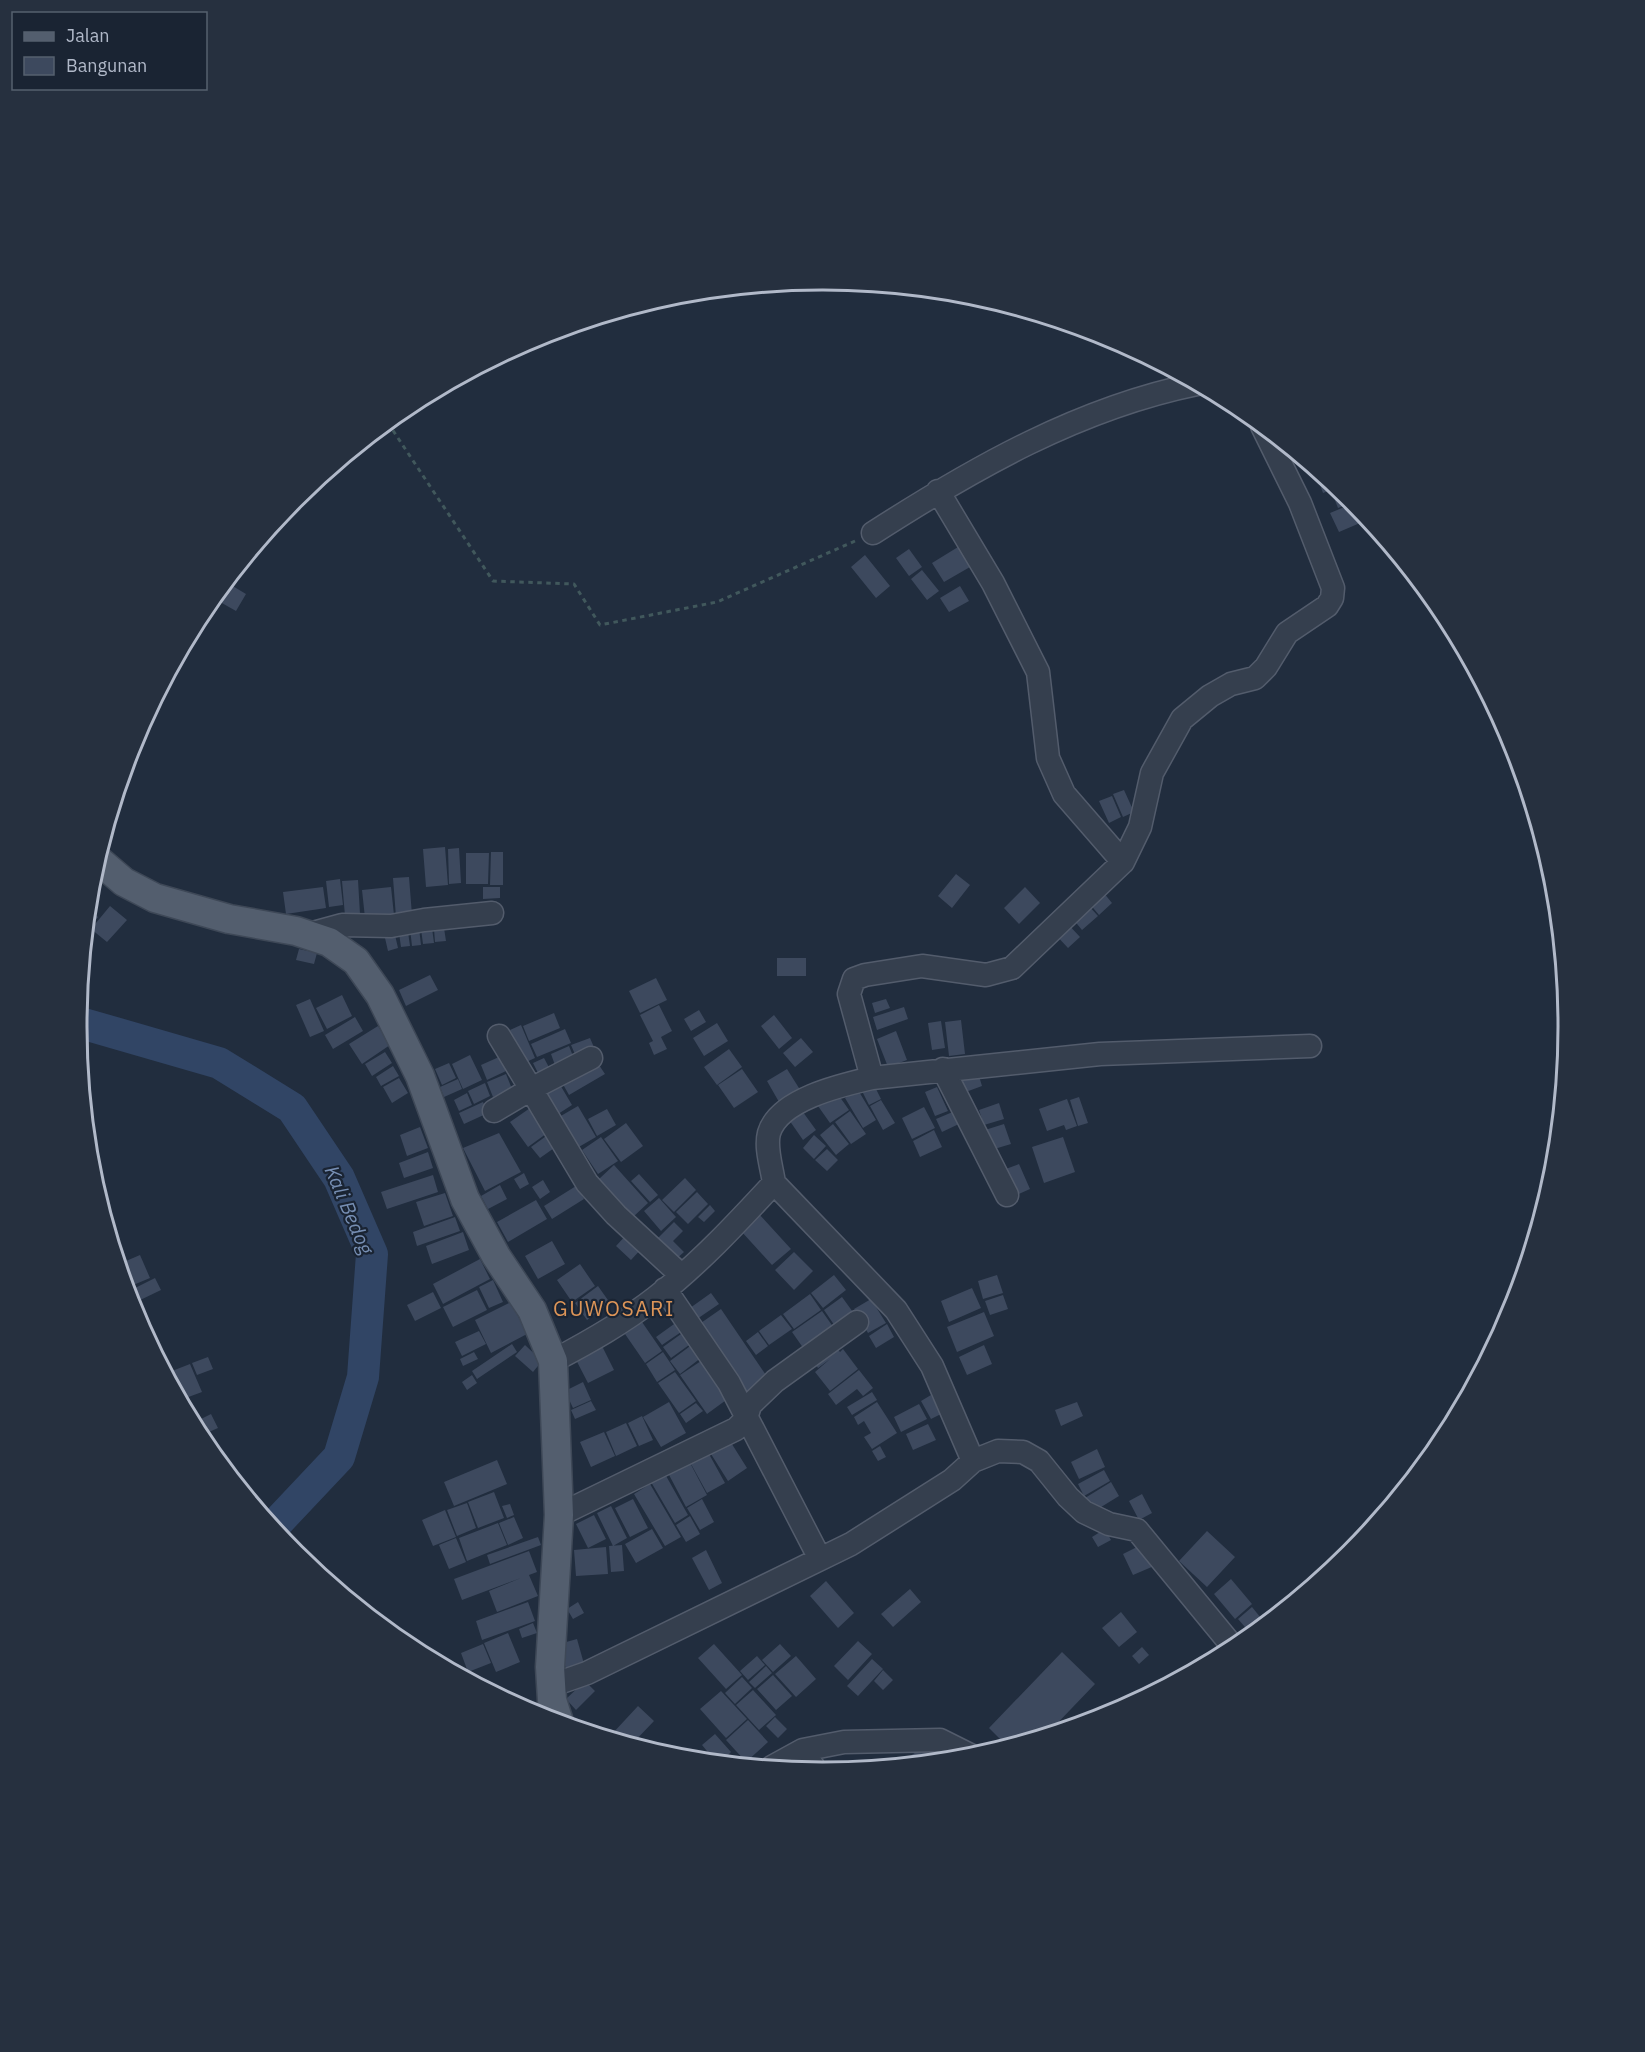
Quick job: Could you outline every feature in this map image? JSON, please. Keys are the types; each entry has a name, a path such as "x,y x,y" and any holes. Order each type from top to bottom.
{"main road":[{"path":"105,866 124,882 155,898 229,919 309,934 345,951 366,972 381,995 420,1076 465,1199 496,1256 532,1310 553,1360 559,1515 550,1686 556,1711"}],"street":[{"path":"873,533 939,491 1090,414 1155,393 1185,386"},
{"path":"872,1078 849,994 854,979 922,966 960,974 986,975 1012,968 1123,862 1140,827 1152,773 1182,719 1210,696 1231,684 1255,678 1266,667 1287,633 1327,606 1332,598 1333,588 1300,503 1270,442"},
{"path":"939,491 993,583 1038,672 1048,758 1064,794 1123,862"},
{"path":"309,934 342,925 391,927 424,920 492,913"},
{"path":"499,1036 587,1183 673,1282 729,1383 820,1559"},
{"path":"973,1461 932,1366 896,1310 774,1183 768,1148 769,1133 777,1119 802,1100 872,1078 1100,1054 1310,1046"},
{"path":"494,1111 591,1058"},
{"path":"943,1069 1007,1195"},
{"path":"553,1360 622,1322 673,1282 774,1183"},
{"path":"559,1515 736,1429 746,1419 750,1405 775,1381 857,1322"},
{"path":"550,1686 587,1673 851,1544 952,1480 973,1461 998,1451 1023,1452 1039,1461 1068,1497 1084,1512 1109,1524 1137,1530 1228,1640"},
{"path":"784,1760 803,1750 844,1742 925,1739 940,1740 957,1749"},
{"path":"803,1750 810,1762"}],"path":[{"path":"392,430 493,581 574,584 600,625 717,602 873,533"}],"building":[{"path":"1334,498 1343,506 1338,508"},
{"path":"1344,507 1359,523 1339,532 1330,513"},
{"path":"958,547 970,567 944,582 932,563"},
{"path":"909,549 922,567 909,576 896,558"},
{"path":"865,555 890,586 876,598 851,567"},
{"path":"922,570 939,591 927,600 911,579"},
{"path":"233,586 246,594 236,611 221,603"},
{"path":"960,586 969,601 949,612 940,598"},
{"path":"1124,790 1134,812 1123,817 1113,794"},
{"path":"1112,796 1121,817 1109,823 1099,801"},
{"path":"445,847 448,885 426,887 423,849"},
{"path":"459,848 461,883 449,884 448,849"},
{"path":"491,852 503,852 503,885 490,885"},
{"path":"466,853 489,853 488,884 466,884"},
{"path":"956,874 970,885 952,908 938,896"},
{"path":"409,877 412,915 396,917 393,878"},
{"path":"340,879 343,905 329,907 326,881"},
{"path":"358,880 360,914 345,916 342,881"},
{"path":"323,887 326,908 286,914 283,892"},
{"path":"391,887 394,915 365,918 362,890"},
{"path":"483,887 500,887 500,898 483,899"},
{"path":"1025,887 1040,903 1019,924 1004,908"},
{"path":"1103,892 1112,903 1099,915 1089,903"},
{"path":"1088,905 1098,916 1082,930 1073,919"},
{"path":"110,906 127,920 107,942 93,931 94,926"},
{"path":"1066,922 1080,937 1068,948 1054,933"},
{"path":"419,928 421,945 412,946 410,929"},
{"path":"432,928 434,943 423,944 421,929"},
{"path":"444,928 446,941 435,942 434,929"},
{"path":"408,932 410,946 401,947 399,933"},
{"path":"395,935 398,948 388,951 385,938"},
{"path":"299,949 317,953 314,964 296,960"},
{"path":"777,958 806,958 806,976 777,976"},
{"path":"430,975 438,990 406,1006 399,990"},
{"path":"656,978 667,1000 640,1013 629,991"},
{"path":"342,995 352,1016 327,1029 316,1008"},
{"path":"310,999 324,1031 310,1037 296,1005"},
{"path":"886,999 890,1008 875,1013 872,1003"},
{"path":"659,1005 672,1031 661,1037 667,1049 654,1055 649,1043 653,1041 640,1015"},
{"path":"904,1007 908,1019 877,1030 873,1017"},
{"path":"699,1010 706,1022 691,1031 684,1019"},
{"path":"554,1013 560,1028 529,1041 523,1026"},
{"path":"774,1015 792,1038 779,1049 761,1026"},
{"path":"355,1017 363,1031 333,1049 325,1035"},
{"path":"961,1020 965,1054 949,1056 945,1022"},
{"path":"941,1021 945,1048 932,1050 928,1023"},
{"path":"717,1023 728,1041 704,1056 693,1038"},
{"path":"521,1025 535,1058 524,1063 510,1030"},
{"path":"378,1026 390,1045 362,1064 349,1044"},
{"path":"565,1029 571,1043 537,1057 531,1044"},
{"path":"896,1031 907,1060 888,1067 877,1039"},
{"path":"590,1038 596,1052 577,1059 571,1045"},
{"path":"801,1038 813,1052 795,1067 783,1053"},
{"path":"569,1046 575,1061 556,1068 551,1054"},
{"path":"729,1049 742,1067 717,1085 704,1067"},
{"path":"385,1052 392,1063 372,1076 365,1064"},
{"path":"470,1055 482,1080 463,1089 452,1064"},
{"path":"499,1057 506,1071 487,1080 481,1065"},
{"path":"544,1058 552,1073 541,1079 533,1063"},
{"path":"595,1059 605,1074 569,1095 560,1079"},
{"path":"449,1063 456,1078 442,1085 435,1069"},
{"path":"393,1066 399,1076 381,1086 376,1077"},
{"path":"976,1066 982,1086 963,1093 956,1073"},
{"path":"742,1069 758,1092 734,1108 718,1085"},
{"path":"787,1069 804,1096 783,1109 767,1081"},
{"path":"506,1074 512,1089 493,1097 487,1082"},
{"path":"399,1078 408,1093 392,1103 383,1087"},
{"path":"458,1079 462,1089 444,1097 440,1087"},
{"path":"485,1083 490,1096 474,1104 468,1091"},
{"path":"559,1083 572,1105 558,1114 545,1093"},
{"path":"873,1083 881,1099 869,1105 861,1089"},
{"path":"937,1087 948,1111 935,1116 925,1092"},
{"path":"858,1090 876,1120 863,1128 845,1098"},
{"path":"467,1093 472,1105 459,1111 454,1100"},
{"path":"837,1093 849,1110 830,1123 818,1106"},
{"path":"1079,1097 1088,1123 1078,1126 1070,1100"},
{"path":"1067,1099 1077,1126 1066,1130 1064,1125 1047,1131 1039,1109"},
{"path":"881,1100 895,1123 883,1130 870,1106"},
{"path":"483,1102 488,1113 464,1124 459,1113"},
{"path":"999,1103 1004,1119 984,1125 979,1110"},
{"path":"533,1106 550,1131 528,1147 510,1122"},
{"path":"578,1106 596,1137 577,1148 559,1117"},
{"path":"924,1107 935,1128 912,1139 902,1118"},
{"path":"800,1108 816,1130 803,1140 787,1117"},
{"path":"607,1109 616,1125 597,1136 588,1119"},
{"path":"850,1111 866,1134 851,1144 835,1122"},
{"path":"955,1111 961,1123 942,1132 936,1119"},
{"path":"626,1123 643,1146 621,1162 604,1139"},
{"path":"833,1124 849,1144 836,1155 820,1135"},
{"path":"1004,1124 1011,1144 991,1150 985,1130"},
{"path":"420,1127 428,1148 407,1156 400,1135"},
{"path":"934,1130 942,1147 920,1157 913,1141"},
{"path":"499,1133 521,1172 485,1191 463,1148"},
{"path":"549,1134 557,1146 540,1158 531,1147"},
{"path":"814,1135 826,1146 814,1159 803,1148"},
{"path":"601,1137 618,1161 598,1174 582,1150"},
{"path":"1063,1137 1075,1172 1044,1183 1032,1147"},
{"path":"827,1149 838,1160 827,1171 815,1160"},
{"path":"428,1152 433,1168 404,1178 399,1163"},
{"path":"1019,1164 1030,1189 1014,1196 1003,1170"},
{"path":"614,1165 648,1203 633,1217 599,1179"},
{"path":"524,1173 529,1184 520,1189 514,1179"},
{"path":"639,1174 658,1195 650,1202 631,1181"},
{"path":"433,1175 438,1192 387,1209 381,1192"},
{"path":"685,1178 696,1190 674,1212 662,1200"},
{"path":"543,1180 550,1192 540,1199 532,1187"},
{"path":"500,1185 507,1199 488,1209 481,1196"},
{"path":"576,1186 584,1199 552,1219 544,1206"},
{"path":"697,1192 708,1204 688,1224 676,1212"},
{"path":"445,1193 453,1216 424,1226 416,1202"},
{"path":"659,1198 676,1217 661,1231 644,1211"},
{"path":"536,1200 547,1219 508,1242 497,1222"},
{"path":"710,1205 715,1211 704,1222 698,1217"},
{"path":"759,1214 791,1249 772,1265 741,1231"},
{"path":"455,1217 460,1231 417,1246 413,1232"},
{"path":"674,1222 683,1231 673,1241 684,1252 674,1261 655,1241"},
{"path":"463,1232 469,1250 432,1264 426,1246"},
{"path":"628,1233 643,1247 631,1260 616,1246"},
{"path":"552,1241 565,1264 538,1279 525,1256"},
{"path":"794,1252 813,1271 794,1290 775,1270"},
{"path":"140,1255 150,1278 134,1284 126,1261"},
{"path":"480,1259 490,1279 443,1304 433,1284"},
{"path":"580,1264 595,1286 572,1302 557,1280"},
{"path":"834,1275 846,1290 823,1308 811,1293"},
{"path":"997,1275 1003,1293 983,1299 978,1281"},
{"path":"155,1278 161,1290 140,1300 136,1288"},
{"path":"493,1280 503,1302 489,1308 479,1287"},
{"path":"598,1286 610,1303 587,1320 575,1303"},
{"path":"972,1288 981,1308 949,1322 941,1301"},
{"path":"477,1290 487,1310 453,1327 443,1307"},
{"path":"433,1292 441,1308 415,1321 407,1305"},
{"path":"711,1293 719,1304 697,1319 690,1308"},
{"path":"810,1294 821,1310 794,1329 783,1314"},
{"path":"1003,1295 1008,1309 990,1315 985,1301"},
{"path":"842,1297 858,1319 839,1332 824,1310"},
{"path":"871,1299 886,1323 868,1333 854,1309"},
{"path":"511,1302 527,1334 491,1353 475,1320"},
{"path":"721,1309 772,1384 748,1400 698,1325"},
{"path":"822,1311 836,1331 806,1352 792,1332"},
{"path":"984,1312 994,1336 957,1352 947,1327"},
{"path":"781,1315 792,1329 769,1345 759,1331"},
{"path":"681,1319 687,1328 662,1345 656,1337"},
{"path":"642,1322 662,1351 645,1363 625,1334"},
{"path":"887,1324 894,1337 876,1348 869,1336"},
{"path":"688,1329 696,1340 671,1358 663,1347"},
{"path":"479,1331 486,1344 462,1356 455,1342"},
{"path":"758,1332 768,1346 756,1355 746,1341"},
{"path":"599,1340 614,1370 588,1383 573,1354"},
{"path":"697,1341 706,1354 680,1374 670,1361"},
{"path":"831,1341 840,1352 843,1349 858,1369 830,1391 815,1372 830,1359 818,1368 810,1357"},
{"path":"512,1344 517,1352 477,1379 472,1371"},
{"path":"525,1345 542,1361 533,1372 515,1356"},
{"path":"984,1345 992,1364 967,1375 959,1357"},
{"path":"474,1352 478,1359 463,1366 460,1359"},
{"path":"663,1352 675,1370 657,1382 646,1364"},
{"path":"208,1357 213,1369 197,1375 192,1363"},
{"path":"707,1357 733,1395 707,1414 680,1375"},
{"path":"190,1364 202,1392 188,1397 173,1370"},
{"path":"859,1370 873,1388 863,1396 857,1389 836,1405 828,1394"},
{"path":"675,1372 696,1401 679,1413 658,1383"},
{"path":"472,1375 477,1383 467,1390 462,1382"},
{"path":"583,1382 591,1400 573,1408 565,1391"},
{"path":"872,1392 877,1400 852,1415 847,1407"},
{"path":"931,1395 941,1414 931,1419 921,1401"},
{"path":"591,1401 596,1410 575,1419 571,1410"},
{"path":"669,1402 686,1433 661,1447 643,1417"},
{"path":"877,1402 897,1433 872,1449 864,1437 871,1433 864,1421 858,1425 854,1417"},
{"path":"1077,1402 1083,1416 1061,1426 1055,1410"},
{"path":"696,1403 703,1411 686,1423 680,1414"},
{"path":"919,1404 927,1419 901,1432 894,1417"},
{"path":"211,1414 218,1428 209,1432 201,1419"},
{"path":"642,1416 653,1440 639,1446 628,1423"},
{"path":"626,1423 637,1446 616,1456 606,1432"},
{"path":"928,1424 936,1440 913,1450 906,1434"},
{"path":"604,1432 615,1456 591,1467 580,1442"},
{"path":"730,1441 747,1468 728,1481 711,1454"},
{"path":"880,1446 886,1457 878,1461 872,1451"},
{"path":"1097,1449 1105,1467 1079,1479 1071,1462"},
{"path":"709,1454 725,1483 707,1493 691,1464"},
{"path":"497,1460 507,1484 454,1506 444,1482"},
{"path":"689,1461 707,1495 686,1507 668,1473"},
{"path":"1104,1470 1110,1481 1084,1496 1078,1484"},
{"path":"665,1474 688,1515 675,1523 651,1482"},
{"path":"1111,1482 1119,1496 1093,1512 1085,1498"},
{"path":"650,1484 681,1537 665,1546 634,1494"},
{"path":"494,1492 504,1518 478,1528 468,1502"},
{"path":"1142,1494 1152,1513 1139,1520 1129,1501"},
{"path":"633,1499 648,1528 630,1537 615,1508"},
{"path":"702,1499 714,1522 700,1530 687,1508"},
{"path":"467,1503 476,1528 457,1536 447,1510"},
{"path":"510,1504 514,1515 507,1518 502,1506"},
{"path":"611,1506 627,1538 613,1546 597,1513"},
{"path":"445,1510 456,1537 433,1546 422,1520"},
{"path":"594,1515 606,1539 588,1548 576,1524"},
{"path":"690,1516 700,1534 686,1542 676,1525"},
{"path":"514,1517 523,1538 508,1545 499,1523"},
{"path":"498,1523 507,1545 467,1561 459,1538"},
{"path":"652,1529 663,1548 636,1563 625,1544"},
{"path":"1105,1529 1111,1540 1098,1547 1092,1537"},
{"path":"1207,1531 1235,1557 1207,1587 1179,1561"},
{"path":"538,1537 541,1545 490,1564 487,1555"},
{"path":"456,1538 466,1562 449,1569 439,1545"},
{"path":"1143,1544 1154,1566 1133,1575 1123,1554"},
{"path":"622,1545 624,1571 611,1572 609,1546"},
{"path":"606,1547 608,1574 576,1576 574,1550"},
{"path":"706,1550 722,1583 709,1590 692,1558"},
{"path":"529,1551 537,1572 529,1575 538,1596 497,1612 489,1591 521,1578 462,1600 454,1579"},
{"path":"1231,1579 1252,1604 1235,1619 1214,1594"},
{"path":"826,1581 854,1613 838,1628 810,1596"},
{"path":"910,1589 921,1602 893,1627 881,1614"},
{"path":"528,1602 535,1621 482,1640 476,1621"},
{"path":"578,1602 584,1613 573,1619 567,1609"},
{"path":"1252,1607 1260,1617 1245,1628 1238,1619"},
{"path":"1121,1612 1137,1632 1119,1647 1102,1628"},
{"path":"533,1623 537,1633 522,1638 519,1629"},
{"path":"508,1633 520,1662 496,1672 484,1643"},
{"path":"577,1639 586,1671 568,1676 559,1644"},
{"path":"858,1641 872,1654 848,1680 834,1666"},
{"path":"483,1644 491,1663 470,1671 467,1670 461,1653"},
{"path":"714,1644 742,1675 726,1689 698,1658"},
{"path":"780,1644 791,1656 773,1672 762,1660"},
{"path":"1142,1647 1149,1655 1139,1664 1132,1656"},
{"path":"1062,1652 1095,1684 1058,1722 1000,1739 989,1728"},
{"path":"757,1656 765,1665 748,1680 740,1671"},
{"path":"796,1656 816,1679 796,1697 775,1674"},
{"path":"872,1659 883,1669 858,1696 847,1686"},
{"path":"766,1666 772,1673 755,1688 749,1682"},
{"path":"883,1670 893,1680 883,1690 874,1681"},
{"path":"773,1675 792,1696 776,1710 757,1689"},
{"path":"742,1677 752,1688 735,1704 725,1693"},
{"path":"585,1681 595,1691 576,1710 566,1699"},
{"path":"753,1690 776,1715 759,1730 736,1705"},
{"path":"721,1691 747,1719 726,1738 700,1709"},
{"path":"638,1706 654,1721 638,1737 615,1731"},
{"path":"775,1717 787,1729 778,1738 766,1726"},
{"path":"748,1720 768,1742 751,1758 741,1757 726,1740"},
{"path":"715,1734 731,1752 728,1755 708,1752 702,1745"},
{"path":"930,1743 936,1752 919,1755 910,1756"}],"waterway":[{"name":"Kali Bedog","path":"87,1025 219,1063 292,1108 339,1178 372,1254 363,1377 339,1457 279,1521"}],"district":[{"name":"GUWOSARI","path":"614,1309"}]}
